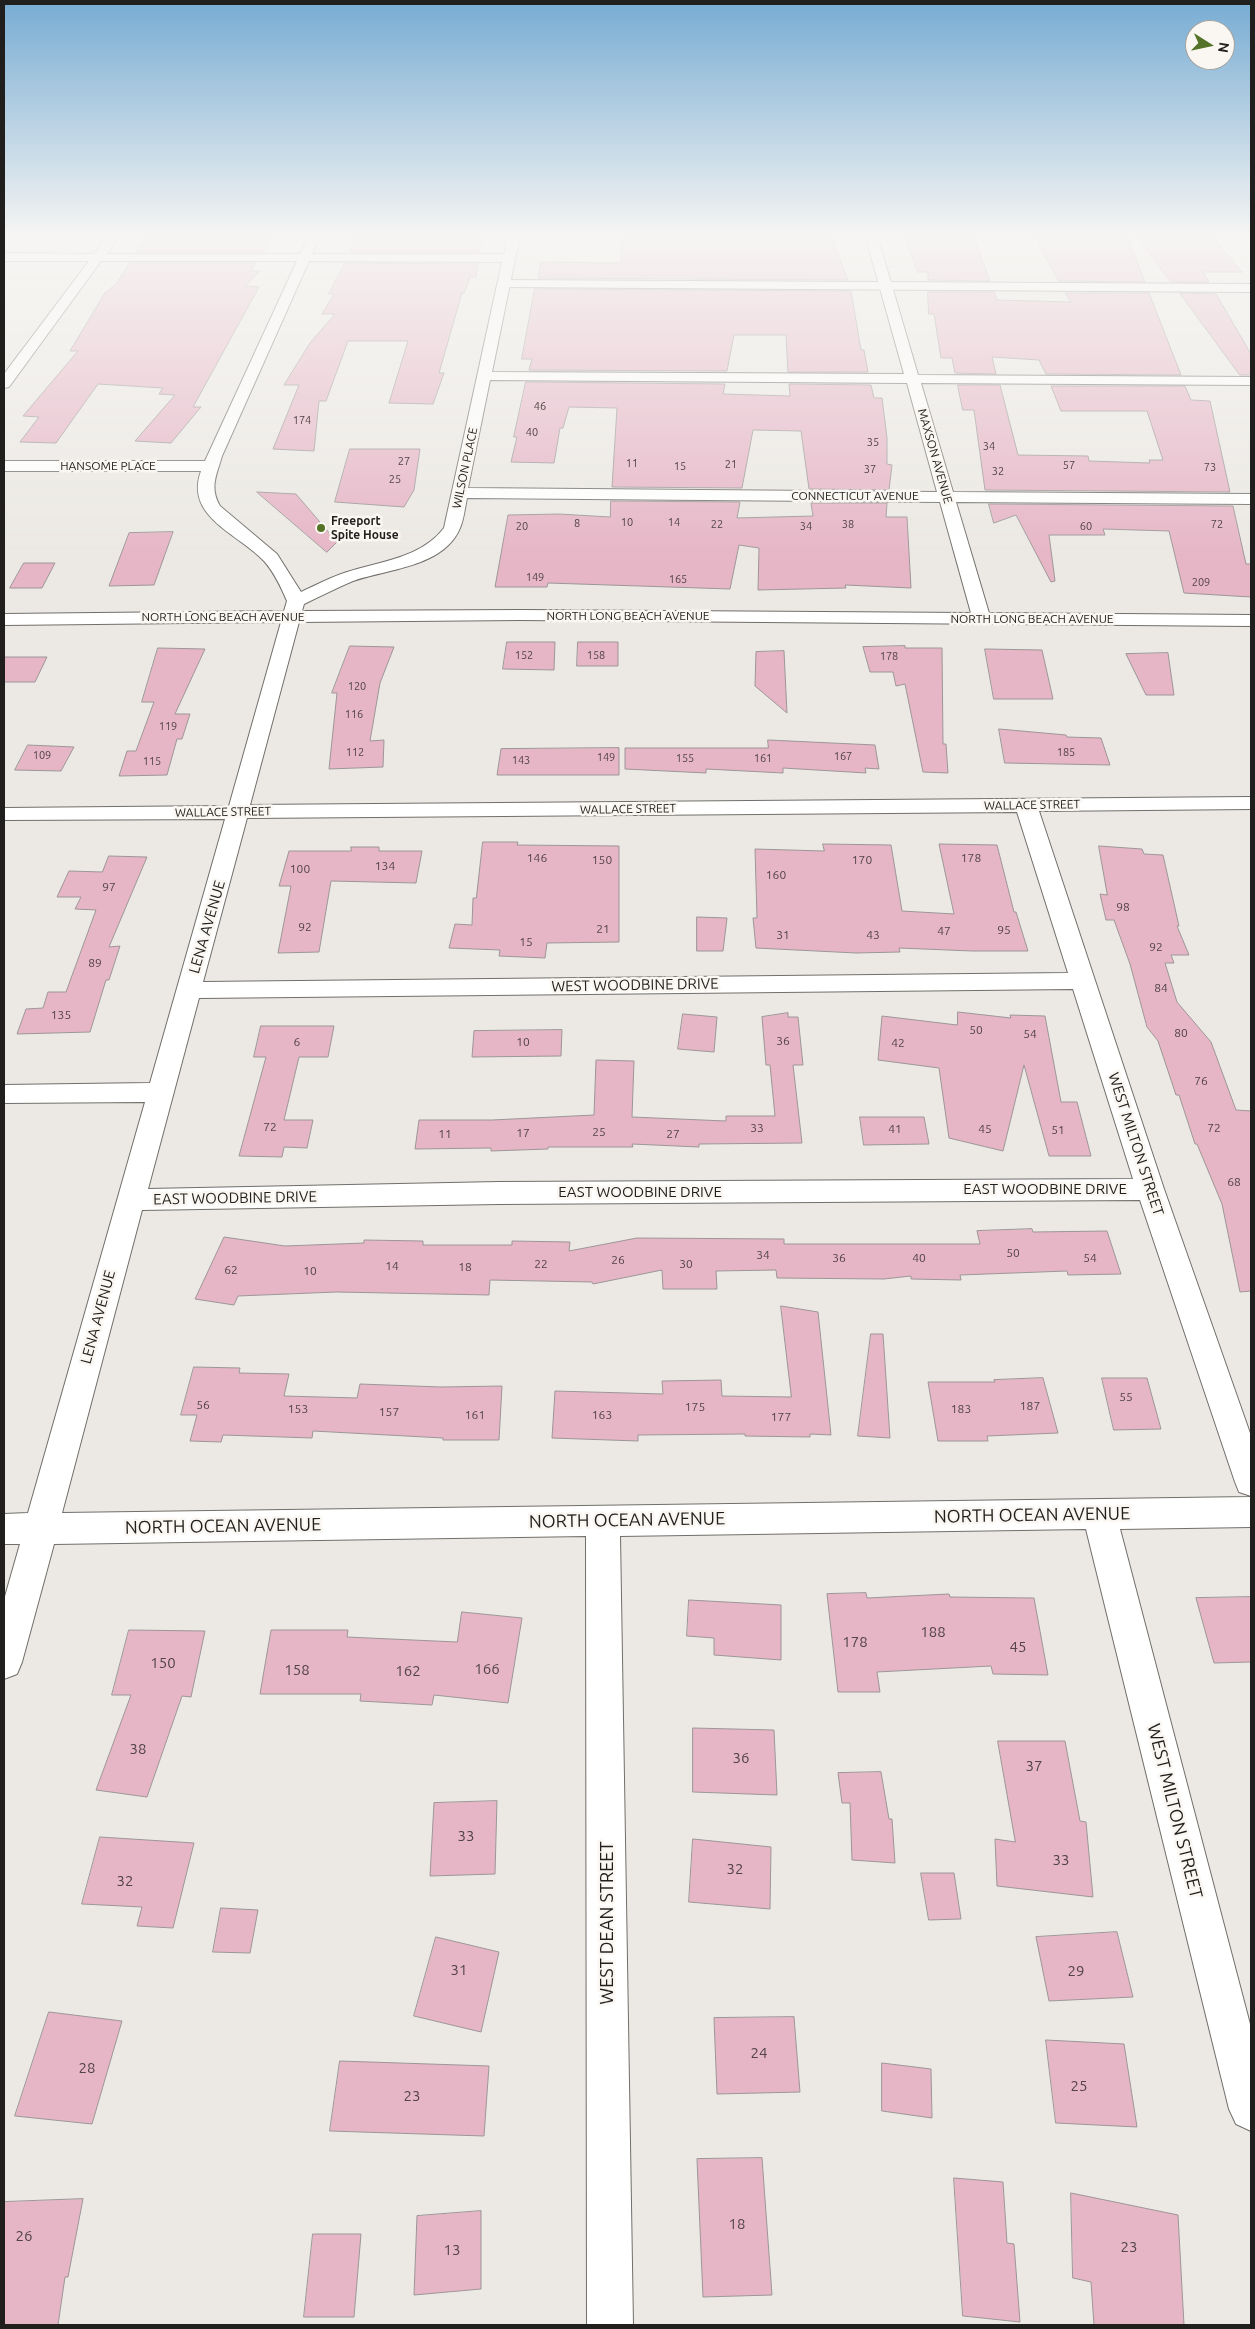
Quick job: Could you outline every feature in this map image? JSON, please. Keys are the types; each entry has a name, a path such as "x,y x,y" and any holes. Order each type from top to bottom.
{"street":[{"path":"4,384 34,344"},
{"path":"265,344 214,456 205,485 212,508 229,525 270,556 282,573 294,609"},
{"name":"WILSON PLACE","path":"294,609 351,576 416,557 439,545 447,538 452,528 491,344"},
{"name":"MAXSON AVENUE","path":"902,344 982,619"},
{"path":"484,376 1251,381"},
{"name":"HANSOME PLACE","path":"4,466 212,466"},
{"name":"CONNECTICUT AVENUE","path":"459,493 1251,499"},
{"name":"NORTH LONG BEACH AVENUE","path":"4,619 294,609 520,615 1251,621"},
{"name":"LENA AVENUE","path":"4,1662 159,1092 239,812 294,609"},
{"name":"WALLACE STREET","path":"4,814 1251,803"},
{"name":"WEST MILTON STREET","path":"1026,805 1150,1189 1251,1482"},
{"name":"WEST WOODBINE DRIVE","path":"189,990 1082,981"},
{"path":"4,1094 159,1092"},
{"name":"EAST WOODBINE DRIVE","path":"130,1200 499,1193 1150,1189"},
{"name":"NORTH OCEAN AVENUE","path":"4,1529 1251,1512"},
{"name":"WEST MILTON STREET","path":"1099,1514 1251,2109"},
{"name":"WEST DEAN STREET","path":"604,1520 610,2325"}],"building":[{"path":"74,344 228,344 193,407 201,407 171,443 135,441 175,395 159,394 163,388 98,384 56,443 20,442 39,417 23,416 78,351 70,351"},
{"path":"310,344 347,344 326,401 319,401 314,451 273,449 299,385 284,385"},
{"path":"407,344 447,344 439,373 444,373 433,404 389,403"},
{"path":"525,344 732,344 727,371 529,370 532,359 522,359"},
{"path":"786,344 860,344 861,350 864,350 868,372 788,372"},
{"path":"939,344 1169,344 1181,375 1046,374 1039,360 992,357 996,374 955,373 952,358 941,358"},
{"path":"1217,344 1245,344 1251,354 1251,375 1240,375"},
{"path":"526,382 725,384 723,394 790,396 789,384 871,385 874,398 882,398 887,438 887,464 892,465 889,490 809,489 801,431 753,430 742,488 612,487 617,408 569,407 563,428 560,428 554,463 511,462 517,437 514,437"},
{"path":"958,385 1000,385 1018,455 1088,456 1089,461 1150,463 1149,460 1163,460 1147,411 1061,411 1051,386 1185,386 1191,400 1210,401 1230,492 985,490 974,410 963,410"},
{"path":"350,449 420,449 414,490 404,507 335,502"},
{"path":"257,492 296,494 337,542 327,552"},
{"path":"611,501 740,502 737,518 813,516 811,503 887,503 886,517 907,517 911,588 845,585 846,588 758,590 759,548 739,545 730,589 548,583 547,587 495,587 508,515 559,514 610,517"},
{"path":"989,504 1233,506 1246,564 1251,564 1251,597 1184,593 1169,531 1103,529 1105,535 1049,535 1055,581 1051,582 1016,515 994,523"},
{"path":"173,532 154,585 109,586 129,533"},
{"path":"24,563 55,563 42,588 10,588"},
{"path":"507,642 555,642 554,670 503,669"},
{"path":"578,642 618,642 618,666 577,666"},
{"path":"350,646 394,647 380,683 370,741 384,740 383,767 329,769 337,693 332,693"},
{"path":"905,646 905,648 942,648 943,744 946,744 948,773 923,772 905,684 896,686 893,672 870,672 863,647"},
{"path":"158,648 205,649 175,714 190,714 182,739 177,739 167,775 119,776 127,751 136,751 154,702 142,702"},
{"path":"985,649 1042,650 1053,699 994,699"},
{"path":"784,651 787,713 755,686 756,652"},
{"path":"1168,653 1174,695 1146,695 1126,654"},
{"path":"4,657 47,657 35,682 4,682"},
{"path":"999,729 1066,735 1067,737 1101,738 1110,765 1005,763"},
{"path":"768,740 875,745 879,769 865,768 866,773 783,768 783,773 706,769 706,773 625,769 625,748 768,748"},
{"path":"28,745 74,747 61,771 15,770"},
{"path":"619,748 619,775 497,775 501,749"},
{"path":"483,842 518,842 517,845 619,846 619,942 547,943 545,958 499,956 500,950 449,948 455,924 472,925 473,898 476,898"},
{"path":"823,844 891,845 902,911 954,914 939,844 997,845 1014,912 1016,912 1028,951 899,948 900,952 856,953 756,948 753,918 757,918 755,849 824,851"},
{"path":"1099,846 1142,849 1144,854 1163,855 1179,926 1177,926 1189,955 1171,955 1174,963 1165,963 1177,1002 1211,1042 1236,1110 1251,1111 1251,1291 1240,1292 1222,1204 1197,1144 1195,1144 1179,1095 1176,1095 1158,1041 1147,1027 1130,964 1114,920 1106,920 1100,894 1107,895"},
{"path":"351,847 379,847 379,851 422,851 416,883 331,881 319,952 278,953 291,886 279,886 289,851 351,851"},
{"path":"109,856 147,857 109,947 120,946 109,980 106,980 90,1032 17,1034 26,1009 43,1008 48,992 66,992 96,910 75,909 81,897 57,897 69,871 102,872"},
{"path":"697,917 727,918 723,951 697,951"},
{"path":"958,1012 1011,1018 1010,1015 1045,1016 1061,1102 1077,1102 1091,1156 1049,1156 1024,1065 1003,1151 949,1138 939,1068 878,1060 882,1016 957,1025"},
{"path":"788,1013 788,1017 798,1017 803,1065 793,1065 802,1143 699,1144 699,1147 632,1144 633,1147 548,1147 548,1149 491,1151 491,1148 415,1149 419,1120 492,1120 594,1115 596,1060 634,1061 632,1117 726,1121 726,1116 775,1116 770,1065 766,1065 762,1017"},
{"path":"683,1014 717,1017 714,1052 678,1049"},
{"path":"261,1026 334,1026 328,1057 299,1057 284,1120 313,1120 307,1148 284,1147 282,1157 239,1156 266,1057 254,1057"},
{"path":"562,1030 561,1056 472,1057 474,1031"},
{"path":"860,1117 924,1117 929,1144 864,1145"},
{"path":"1032,1229 1033,1232 1107,1231 1121,1274 1068,1275 1067,1271 960,1275 961,1280 911,1279 911,1276 884,1279 777,1278 776,1270 716,1271 717,1289 663,1289 662,1270 593,1284 592,1282 490,1280 489,1295 336,1292 238,1296 234,1305 195,1299 224,1237 285,1246 364,1243 364,1240 423,1241 423,1245 512,1245 512,1241 570,1242 569,1251 637,1238 784,1239 784,1244 980,1244 977,1231"},
{"path":"781,1306 818,1312 831,1435 810,1434 810,1437 745,1436 745,1434 638,1435 638,1441 552,1438 555,1391 663,1394 662,1381 721,1380 722,1396 791,1397"},
{"path":"871,1334 883,1334 890,1438 858,1436"},
{"path":"194,1367 240,1368 239,1373 289,1374 284,1396 357,1398 360,1384 441,1387 502,1386 499,1440 443,1440 443,1438 313,1431 312,1438 223,1435 221,1442 190,1441 197,1415 181,1415"},
{"path":"1043,1378 1058,1433 987,1436 988,1441 938,1441 928,1382 995,1382 994,1380"},
{"path":"1102,1378 1147,1378 1161,1429 1114,1430"},
{"path":"866,1593 867,1598 949,1594 950,1597 1034,1598 1048,1675 993,1674 991,1666 877,1672 880,1692 838,1692 827,1594"},
{"path":"1251,1597 1251,1662 1214,1663 1196,1598"},
{"path":"689,1600 781,1605 781,1660 714,1655 714,1638 687,1636"},
{"path":"462,1612 522,1618 508,1703 434,1695 432,1705 360,1701 361,1694 260,1694 271,1630 348,1630 347,1637 457,1642"},
{"path":"129,1630 205,1631 191,1697 182,1696 147,1797 96,1790 131,1695 112,1695"},
{"path":"693,1728 774,1730 777,1795 693,1792"},
{"path":"998,1741 1065,1741 1080,1821 1086,1822 1093,1897 997,1886 995,1839 1015,1842"},
{"path":"881,1772 889,1819 892,1819 895,1863 852,1860 850,1803 842,1803 838,1773"},
{"path":"497,1801 495,1874 430,1876 434,1803"},
{"path":"100,1837 194,1843 173,1928 137,1926 142,1907 82,1904"},
{"path":"693,1839 771,1847 770,1909 689,1902"},
{"path":"921,1873 954,1873 961,1919 929,1920"},
{"path":"221,1908 258,1910 250,1953 213,1952"},
{"path":"1117,1932 1133,1997 1049,2001 1036,1937"},
{"path":"436,1937 499,1952 481,2032 414,2016"},
{"path":"49,2012 122,2021 92,2124 15,2116"},
{"path":"794,2017 800,2092 717,2094 714,2018"},
{"path":"1046,2040 1124,2044 1137,2127 1056,2123"},
{"path":"340,2061 489,2066 484,2136 330,2131"},
{"path":"882,2063 931,2069 932,2118 882,2111"},
{"path":"762,2158 772,2295 703,2297 697,2159"},
{"path":"954,2178 1003,2182 1007,2243 1014,2244 1020,2322 963,2316"},
{"path":"1071,2193 1178,2215 1184,2325 1094,2325 1091,2282 1073,2278"},
{"path":"83,2199 68,2277 65,2277 58,2325 4,2325 4,2202"},
{"path":"481,2211 481,2289 414,2295 417,2216"},
{"path":"313,2234 361,2234 354,2317 304,2317"}],"place":[{"name":"Freeport Spite House","path":"321,528"}]}
